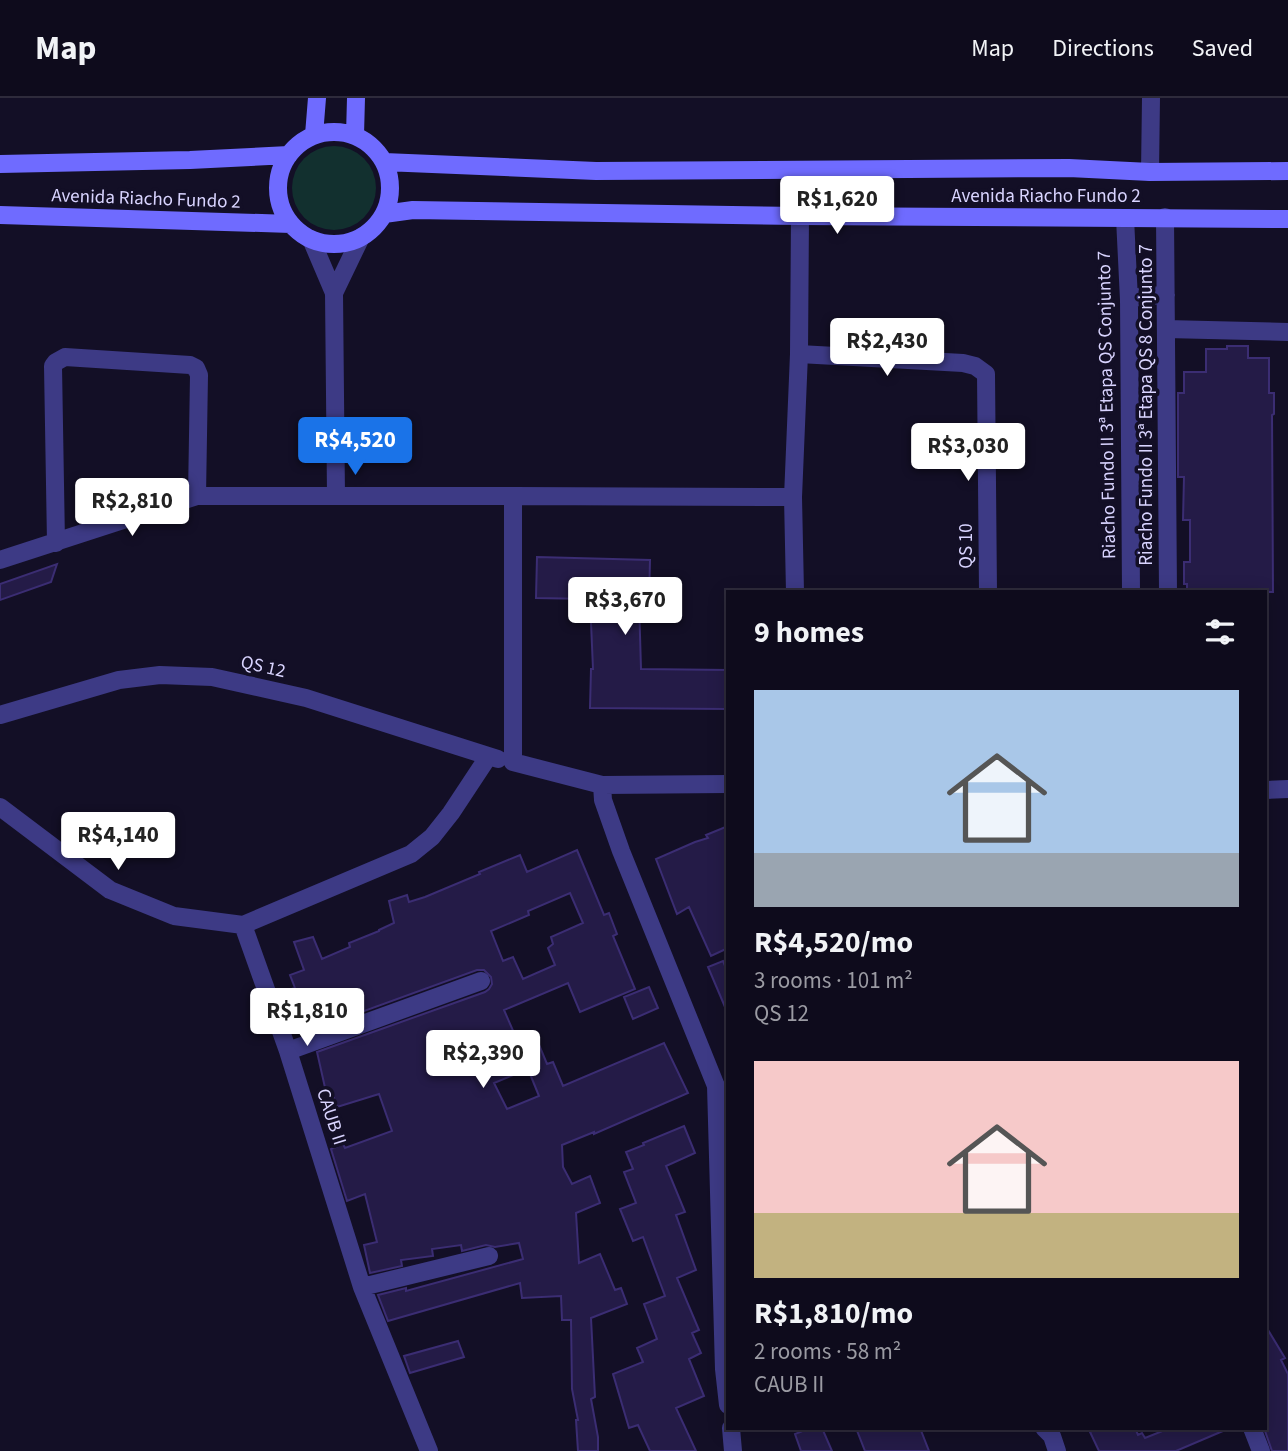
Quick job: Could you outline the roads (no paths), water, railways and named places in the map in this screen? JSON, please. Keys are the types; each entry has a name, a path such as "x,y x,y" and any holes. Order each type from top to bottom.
{"main road":[{"path":"314,135 317,98"},
{"path":"355,135 356,98"},
{"path":"341,132 355,135 376,150 384,162 390,188 384,214 374,227 361,237 345,243 328,244 311,239 291,224 282,208 278,190 281,172 289,155 300,143 314,135 341,132"},
{"name":"Avenida Riacho Fundo 2","path":"0,164 289,155"},
{"name":"Avenida Riacho Fundo 2","path":"384,162 596,171 1069,168 1150,172 1288,171"},
{"name":"Avenida Riacho Fundo 2","path":"384,214 413,210 1288,219"},
{"name":"Avenida Riacho Fundo 2","path":"0,215 291,224"}],"street":[{"path":"1150,172 1151,98"},
{"path":"795,590 793,497 799,355 800,216"},
{"name":"Riacho Fundo II 3ª Etapa QS 8 Conjunto 7","path":"1165,217 1168,590"},
{"name":"Riacho Fundo II 3ª Etapa QS Conjunto 7","path":"1125,218 1129,300 1131,590"},
{"path":"334,293 361,237"},
{"path":"311,239 334,293 336,496"},
{"path":"1129,300 1142,296 1166,295"},
{"path":"1167,329 1288,332"},
{"name":"QS 10","path":"799,355 963,363 975,366 986,374 988,590"},
{"path":"55,543 52,366 65,357 190,365 196,368 199,374 197,496"},
{"path":"0,560 197,496 793,497"},
{"path":"513,496 513,762"},
{"name":"QS 12","path":"0,715 119,680 160,675 212,677 306,698 488,757 601,785 726,784"},
{"path":"0,807 110,890 174,916 243,925 411,854 432,837 488,757"},
{"path":"601,785 603,800 621,851 722,1092 726,1387"},
{"path":"1267,790 1288,789"},
{"name":"CAUB II","path":"243,925 288,1051 362,1287 429,1451"},
{"path":"288,1051 481,981"},
{"path":"362,1287 488,1256"},
{"path":"731,1430 733,1451"},
{"path":"1046,1430 1052,1436 1058,1451"},
{"path":"1253,1430 1261,1451"}]}
